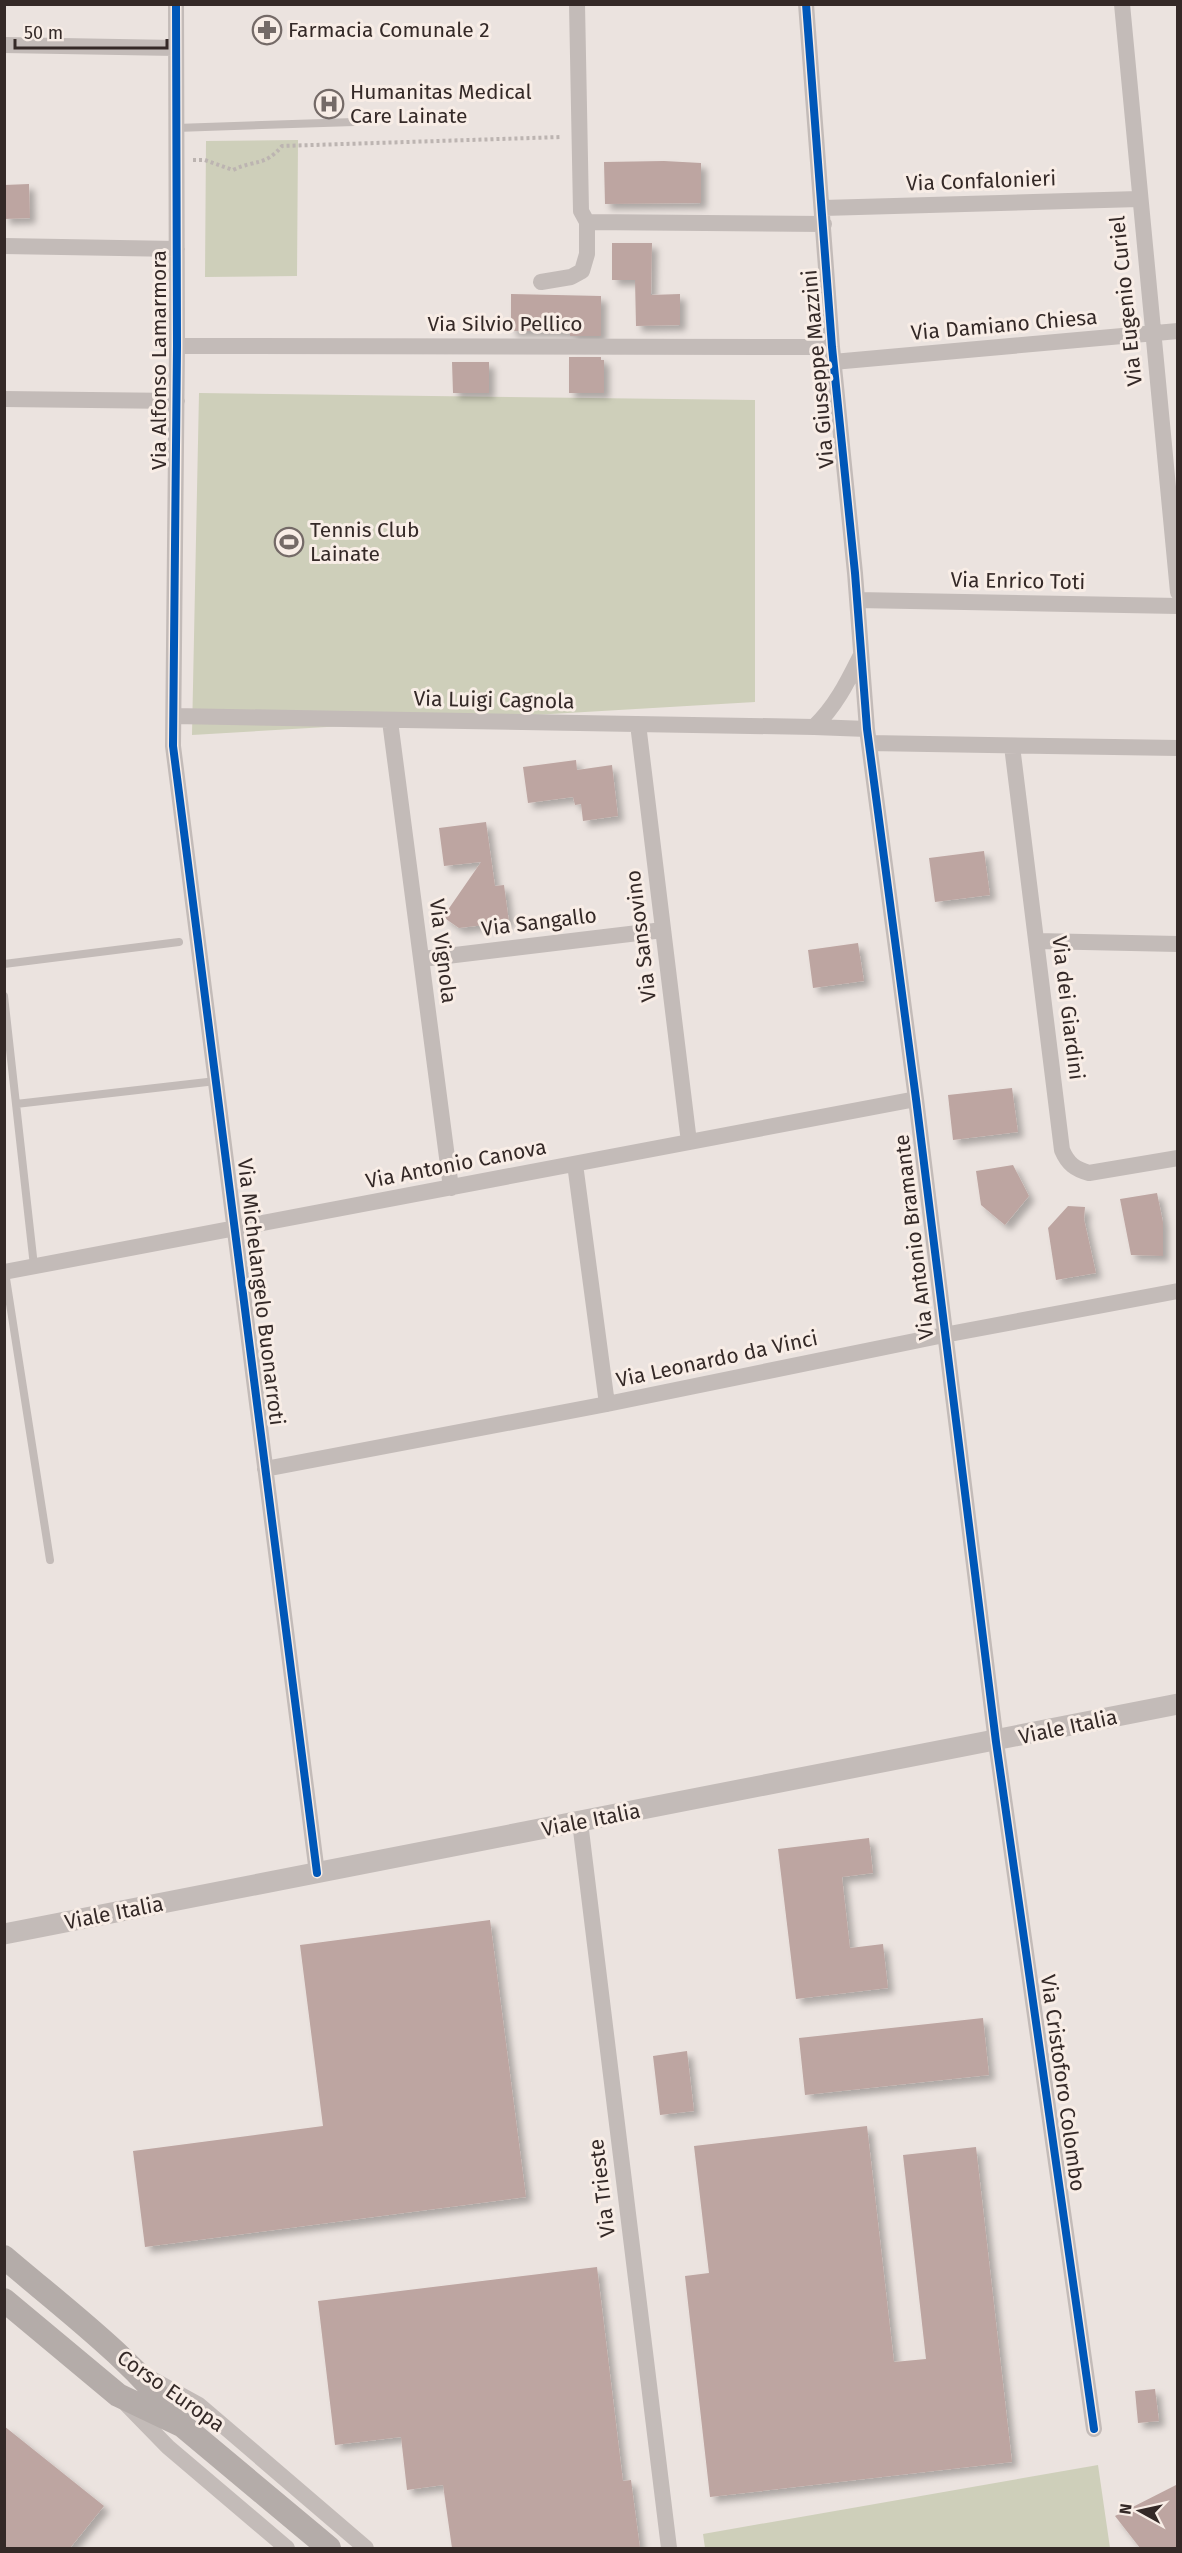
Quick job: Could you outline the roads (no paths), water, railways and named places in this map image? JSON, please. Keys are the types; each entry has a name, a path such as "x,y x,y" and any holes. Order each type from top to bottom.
{"main road":[{"name":"Corso Europa","path":"4,2257 137,2371"},
{"name":"Corso Europa","path":"4,2301 118,2395"},
{"path":"137,2371 165,2401 183,2426 329,2548"},
{"path":"118,2395 183,2426"}],"street":[{"name":"Via Alfonso Lamarmora","path":"174,716 177,401 176,4"},
{"path":"541,282 572,277 582,271 587,254 587,222 581,211 577,4"},
{"name":"Via Giuseppe Mazzini","path":"806,4 833,354 868,736"},
{"name":"Via Eugenio Curiel","path":"1122,4 1178,592"},
{"path":"4,45 176,48"},
{"name":"Via Confalonieri","path":"587,222 824,216 1139,199"},
{"path":"4,246 177,249"},
{"name":"Via Damiano Chiesa","path":"833,354 1178,332"},
{"name":"Via Silvio Pellico","path":"177,346 833,354"},
{"path":"4,399 177,401"},
{"name":"Via Enrico Toti","path":"857,600 1178,606"},
{"path":"814,727 827,715 845,688 861,654"},
{"name":"Via Luigi Cagnola","path":"174,716 814,727 868,736 1012,746 1178,748"},
{"name":"Via Michelangelo Buonarroti","path":"174,716 173,746 317,1873"},
{"name":"Via Vignola","path":"390,721 451,1188"},
{"name":"Via Sansovino","path":"638,724 689,1142"},
{"name":"Via Antonio Bramante","path":"868,736 996,1742"},
{"name":"Via dei Giardini","path":"1012,746 1062,1150 1068,1162 1079,1170 1089,1173 1178,1158"},
{"name":"Via Sangallo","path":"422,959 663,930"},
{"path":"1037,941 1178,945"},
{"name":"Via Antonio Canova","path":"5,1272 916,1099"},
{"path":"575,1164 607,1404"},
{"name":"Via Leonardo da Vinci","path":"265,1469 1178,1291"},
{"name":"Viale Italia","path":"4,1934 996,1742 1178,1704"},
{"name":"Via Cristoforo Colombo","path":"996,1742 1094,2429"},
{"name":"Via Trieste","path":"580,1822 669,2548"},
{"name":"Corso Europa","path":"137,2371 199,2405 366,2548"},
{"name":"Corso Europa","path":"118,2395 168,2447 287,2548"}],"lane":[{"path":"176,128 354,122"},
{"path":"4,964 179,942"},
{"path":"4,996 34,1266"},
{"path":"16,1104 216,1081"},
{"path":"5,1272 50,1560"}],"place":[{"name":"Farmacia Comunale 2","path":"267,30"},
{"name":"Humanitas Medical Care Lainate","path":"329,104"},
{"name":"Tennis Club Lainate","path":"289,542"}]}
